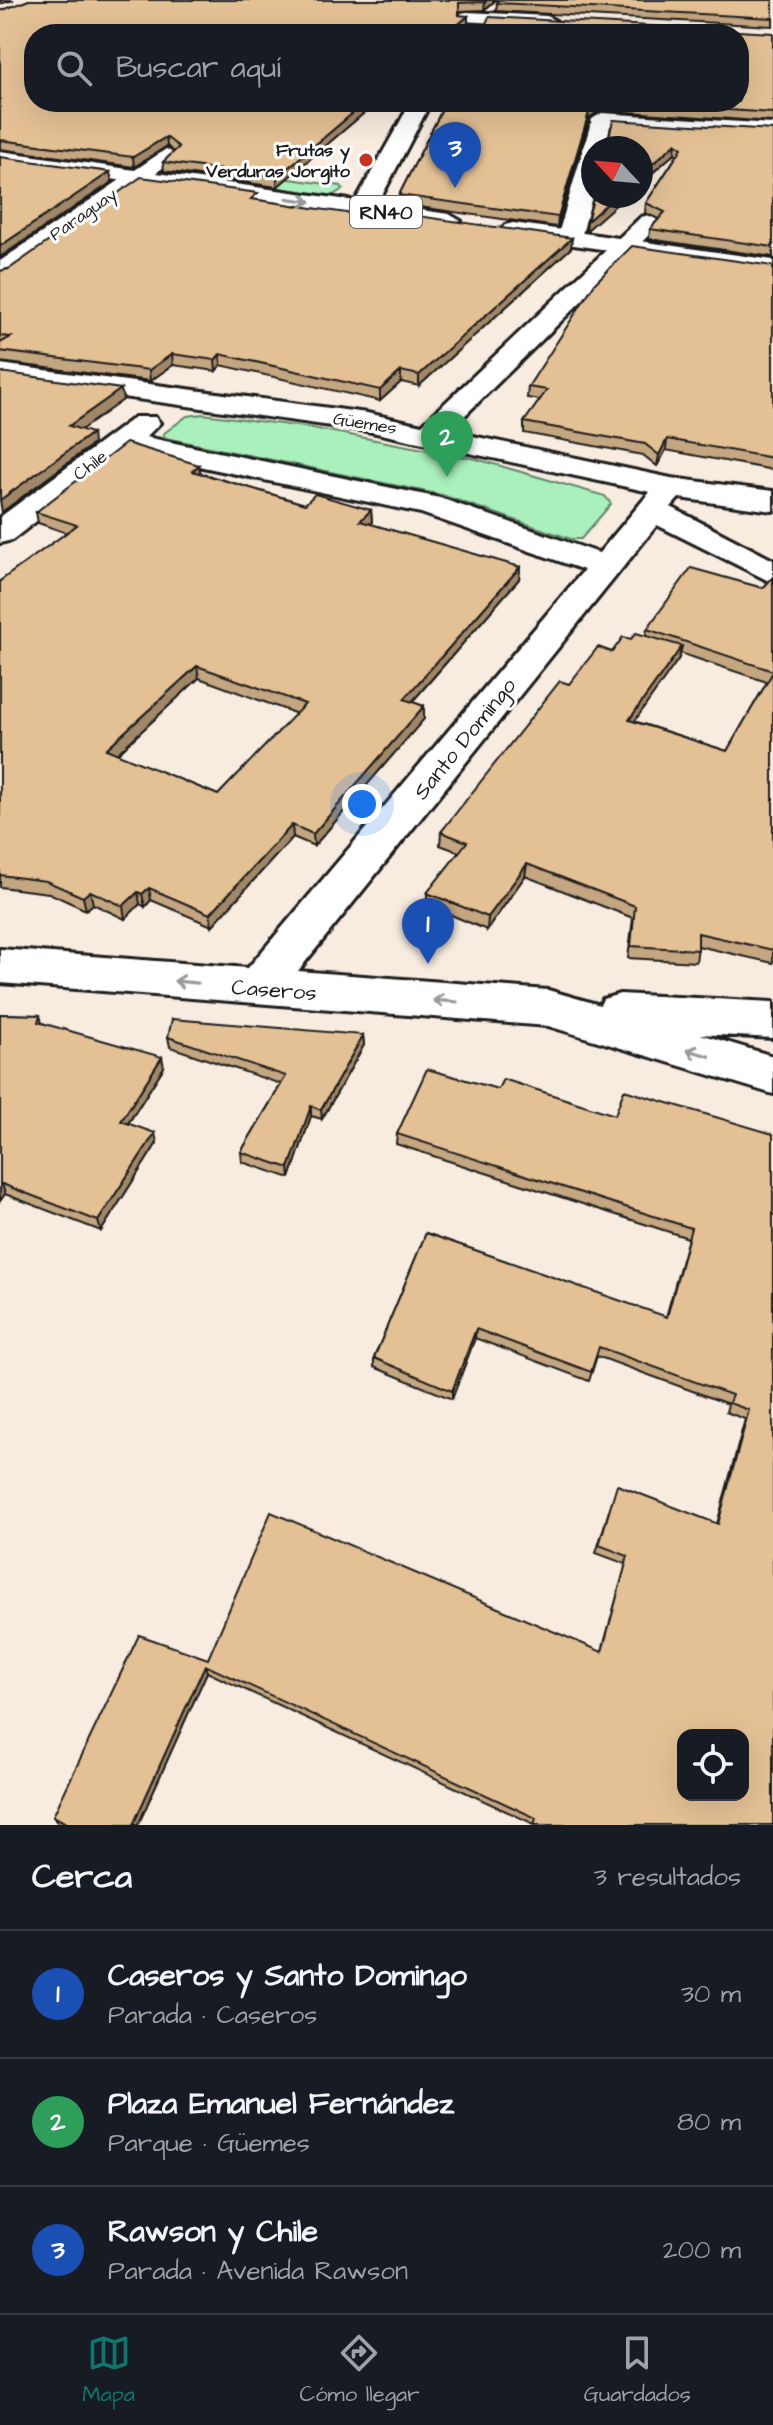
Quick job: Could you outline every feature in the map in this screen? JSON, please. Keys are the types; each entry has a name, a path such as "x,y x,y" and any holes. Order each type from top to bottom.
{"street":[{"path":"471,8 559,21"},
{"path":"363,209 416,112"},
{"path":"598,136 602,119 773,130"},
{"name":"Paraguay","path":"0,272 136,177 174,156 136,151"},
{"name":"RN40","path":"0,157 466,224"},
{"name":"RN40","path":"346,180 406,188"},
{"path":"569,238 581,197"},
{"path":"429,434 624,246 657,223 549,208"},
{"path":"496,228 773,267"},
{"name":"Güemes","path":"0,372 367,422 429,434 661,499 773,501"},
{"name":"Chile","path":"0,533 180,396"},
{"path":"122,441 429,505 605,566"},
{"name":"Güemes","path":"661,499 773,573"},
{"name":"Santo Domingo","path":"258,988 661,499"},
{"name":"Caseros","path":"0,966 258,988 773,1020"},
{"name":"Caseros","path":"548,1008 773,1075"}],"green space":[{"path":"187,165 341,186 343,189 330,197 170,172"},
{"path":"203,414 312,428 476,459 605,496 611,504 581,539 571,539 442,495 166,438 163,434 187,416"}],"building":[{"path":"29,0 487,0 459,3 459,15 468,16 459,24 24,24 24,112 354,112 277,177 163,162 179,147 166,137 133,157 0,140 0,11"},
{"path":"498,0 773,0 773,18 497,3"},
{"path":"489,17 613,24 486,24"},
{"path":"749,32 773,33 773,113 749,111"},
{"path":"441,112 589,112 558,217 399,195"},
{"path":"613,120 773,130 773,247 650,229 665,212 653,206 653,192 682,148 676,143 653,163 653,136 609,136"},
{"path":"0,157 110,172 0,246"},
{"path":"141,177 258,193 251,199 387,219 390,212 572,238 419,375 401,371 380,390 220,354 215,360 172,354 149,370 0,351 0,343 11,337 0,336 0,271 9,269"},
{"path":"591,208 602,208 587,221"},
{"path":"632,246 773,266 773,458 667,439 659,455 645,444 524,422 547,390 528,387 595,283"},
{"path":"0,372 121,389 69,426 92,433 0,500"},
{"path":"126,443 199,465 192,471 305,504 315,494 371,510 360,521 520,567 404,699 424,706 313,834 292,825 210,914 149,888 142,894 138,892 123,906 90,891 83,897 46,881 0,875 0,581 77,525 36,512","holes":["197,666 305,704 218,795 106,749"]},
{"path":"691,568 763,588 773,577 773,671 647,629"},
{"path":"636,633 682,646 629,720 727,751 773,672 773,950 698,933 698,950 631,946 635,906 527,864 488,917 427,893 467,842 441,832 560,681 569,684 598,647 612,652 623,637 631,639"},
{"path":"0,1014 40,1015 38,1022 162,1057 121,1121 155,1133 98,1221 2,1184 0,1186"},
{"path":"172,1019 363,1035 321,1110 311,1106 289,1168 241,1152 286,1076 168,1037"},
{"path":"427,1069 498,1089 503,1079 615,1115 624,1090 773,1134 773,1825 534,1825 536,1818 205,1665 133,1825 70,1825 53,1816 139,1635 208,1659 271,1512 602,1652 628,1556 599,1545 617,1485 718,1524 749,1410 729,1403 732,1395 599,1347 591,1372 476,1329 452,1391 374,1358 426,1233 667,1317 691,1228 397,1134"}],"place":[{"name":"Frutas y Verduras Jorgito","path":"366,160"},
{"name":"Rawson y Chile","path":"455,188"},
{"name":"Plaza Emanuel Fernández","path":"447,477"},
{"name":"Caseros y Santo Domingo","path":"428,964"}]}
